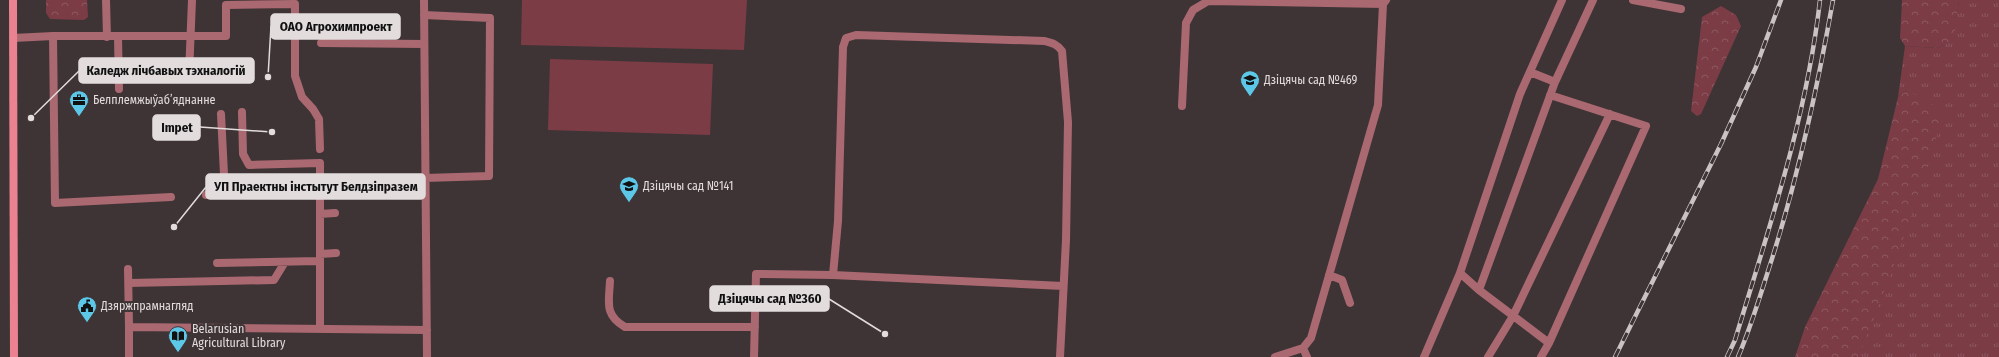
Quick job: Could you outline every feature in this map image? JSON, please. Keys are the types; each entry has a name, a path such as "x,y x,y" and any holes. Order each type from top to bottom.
{"main road":[{"path":"13,0 14,357"}],"lane":[{"path":"106,0 107,37"},
{"path":"189,75 192,0"},
{"path":"424,0 427,357"},
{"path":"1424,357 1460,273 1520,94 1562,0"},
{"path":"1479,290 1555,82 1593,0"},
{"path":"1633,0 1681,9"},
{"path":"1182,106 1186,23 1193,10 1208,1 1384,2 1378,105 1312,338 1302,348 1275,357"},
{"path":"13,38 53,36 226,36 226,5 295,4 295,76 302,97 313,109 318,119 320,148"},
{"path":"424,15 490,18 489,176 425,178"},
{"path":"834,275 838,221 843,47 846,38 856,35 1044,41 1058,45 1062,52 1068,122 1066,240 1060,357"},
{"path":"53,36 55,203 171,197"},
{"path":"118,37 120,89"},
{"path":"321,43 424,44"},
{"path":"1530,72 1555,82"},
{"path":"156,75 213,74"},
{"path":"1540,357 1549,343 1646,126 1550,95"},
{"path":"242,112 243,154 249,165 320,164 320,329"},
{"path":"206,196 224,194 221,114"},
{"path":"1488,357 1513,316 1610,114"},
{"path":"320,214 336,213"},
{"path":"217,263 285,262 320,258 336,253"},
{"path":"128,283 274,280 285,262"},
{"path":"128,269 129,357"},
{"path":"1460,273 1479,290 1549,343"},
{"path":"754,357 756,274 834,275 1063,286"},
{"path":"1329,275 1342,280 1350,303"},
{"path":"610,281 609,310 615,321 625,327 755,327"},
{"path":"129,327 427,330"},
{"path":"1302,348 1306,357"}],"green space":[{"path":"46,0 87,0 88,17 84,20 50,19 46,13"},
{"path":"522,0 747,0 744,50 521,45"},
{"path":"1902,0 1959,0 1954,40 1938,48 1905,46 1900,38"},
{"path":"1959,0 1999,0 1999,357 1855,357 1907,90 1898,97 1905,46 1938,48 1953,40"},
{"path":"1721,6 1736,15 1741,26 1701,114 1697,116 1691,111 1702,17"},
{"path":"550,59 713,64 710,135 548,130"},
{"path":"1907,90 1937,107 1942,119 1892,269 1858,357 1795,357 1805,327 1878,179 1898,97"}],"railway":[{"path":"1615,357 1721,144 1756,67 1781,0"},
{"path":"1727,357 1735,340 1785,172 1806,86 1820,0"},
{"path":"1738,357 1759,300 1798,167 1833,0"}],"place":[{"name":"ОАО Агрохимпроект","path":"268,77"},
{"name":"Дзіцячы сад №469","path":"1250,97"},
{"name":"Белплемжыўабʼяднанне","path":"79,117"},
{"name":"Каледж лічбавых тэхналогій","path":"31,118"},
{"name":"Impet","path":"272,132"},
{"name":"Дзіцячы сад №141","path":"629,203"},
{"name":"УП Праектны інстытут Белдзіпразем","path":"174,227"},
{"name":"Дзяржпрамнагляд","path":"87,323"},
{"name":"Дзіцячы сад №360","path":"885,334"},
{"name":"Belarusian Agricultural Library","path":"178,353"}]}
